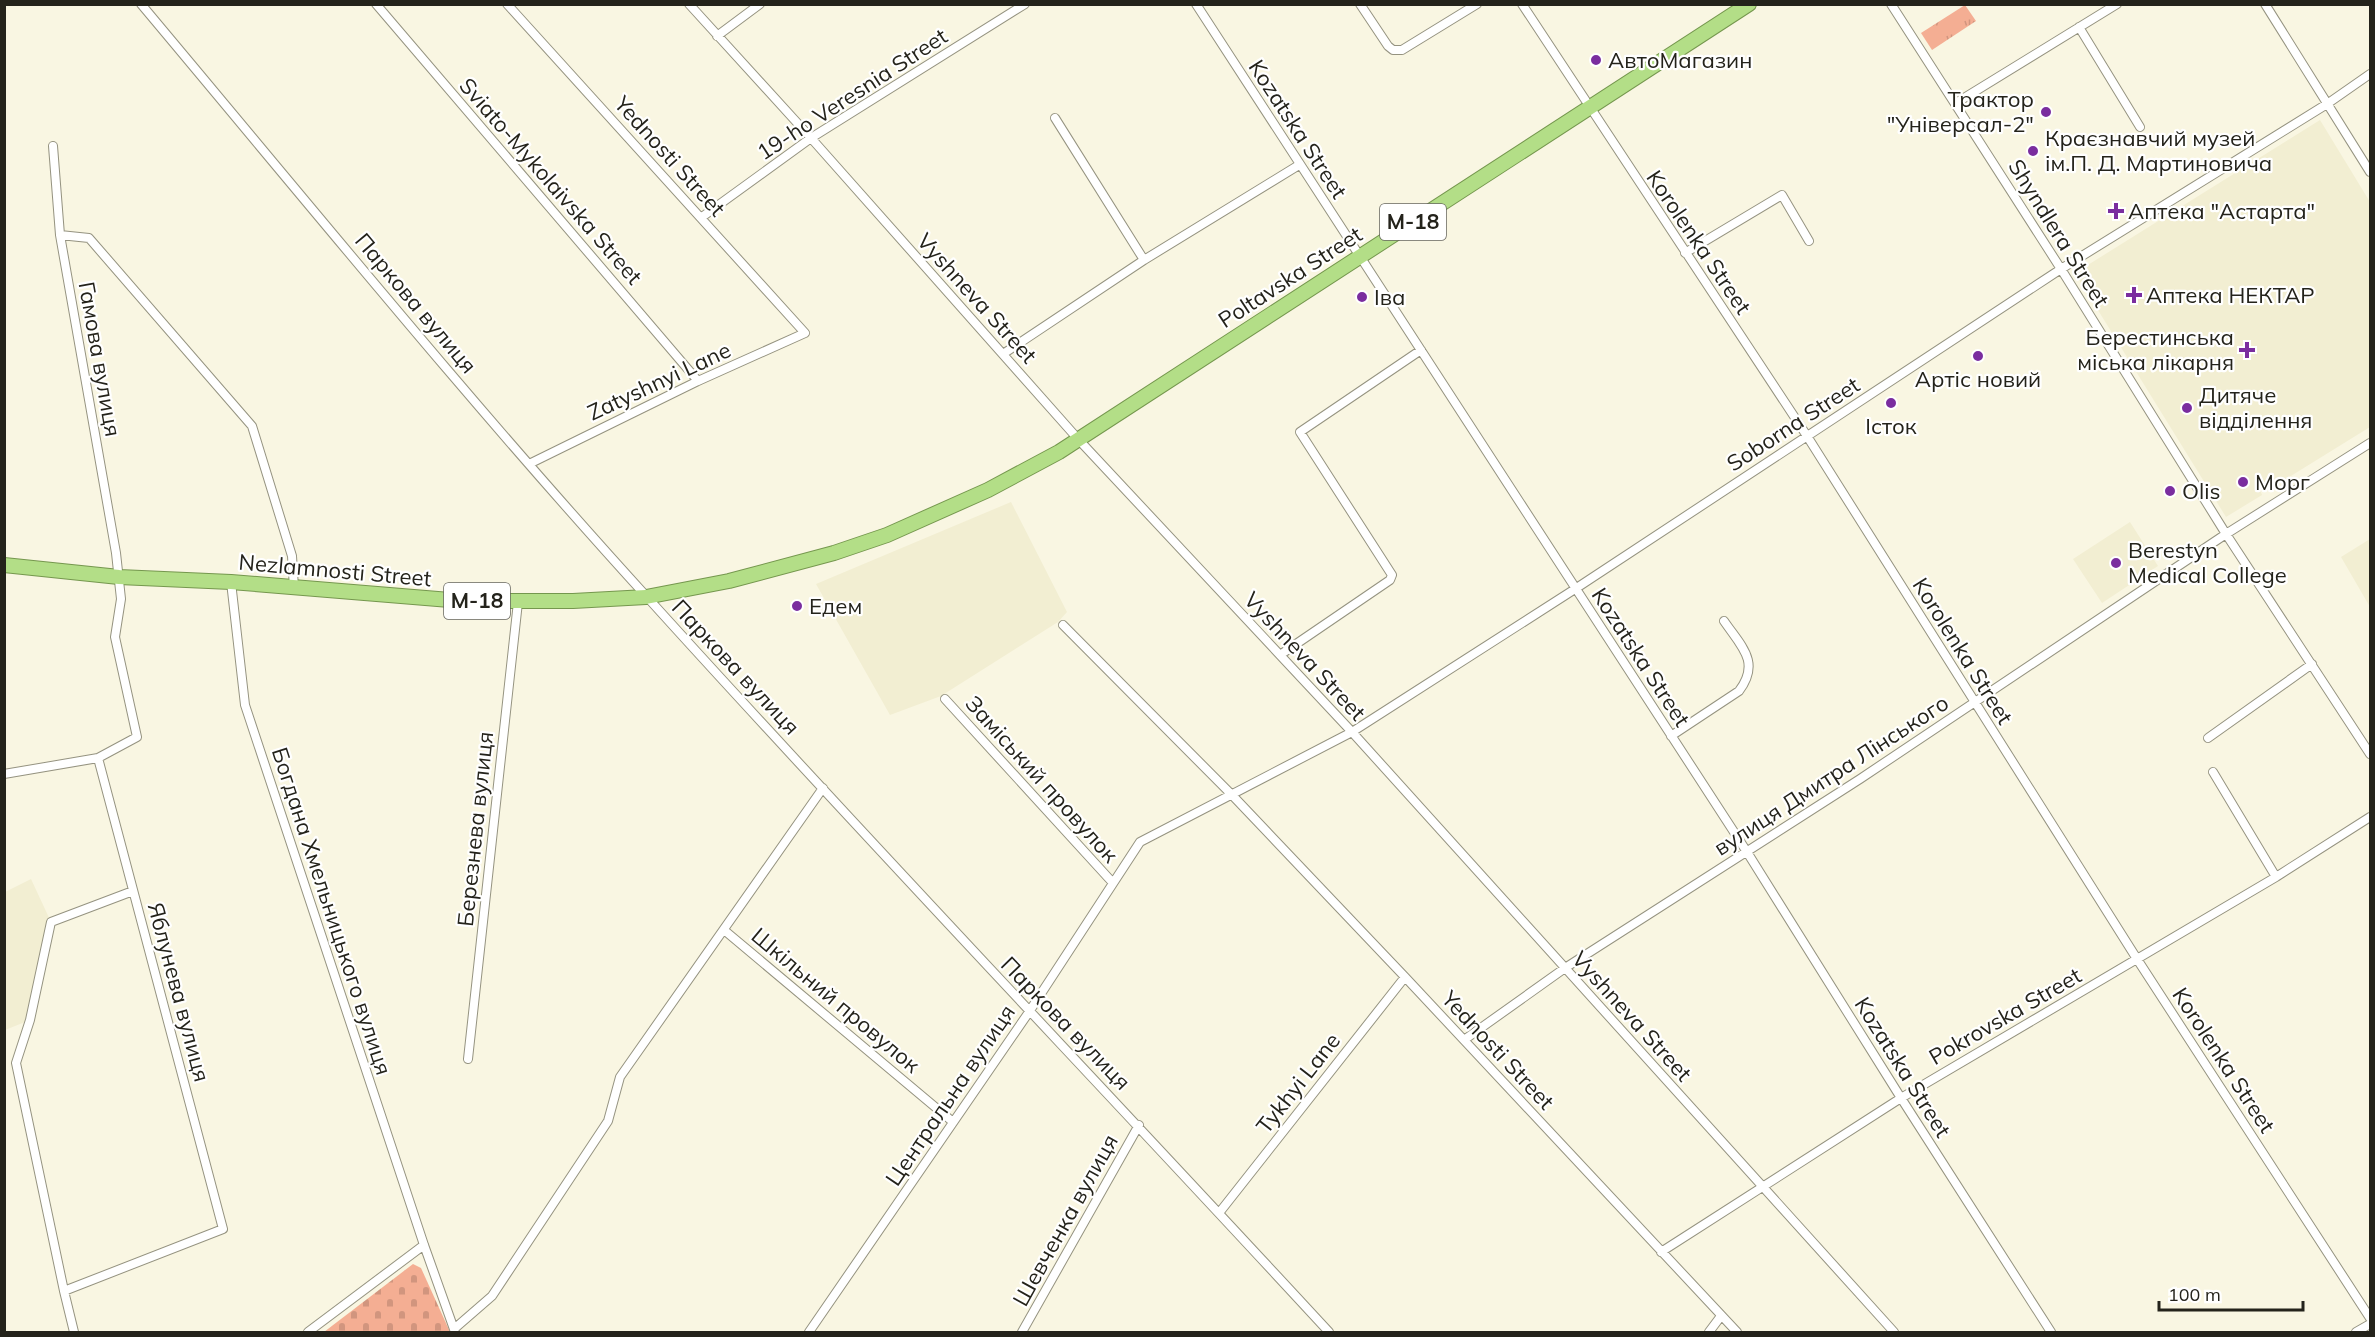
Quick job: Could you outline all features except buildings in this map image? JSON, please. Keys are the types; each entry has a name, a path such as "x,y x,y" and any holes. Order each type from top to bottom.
{"highway":[{"name":"Poltavska Street","path":"938,514 988,490 1078,440 1749,4"},
{"name":"Nezlamnosti Street","path":"4,565 119,577 231,582 462,601 518,602 646,597 729,581 802,562 886,535 938,514"}],"street":[{"name":"Паркова вулиця","path":"141,4 529,464 646,597 1029,1012 1139,1125 1329,1332"},
{"name":"Sviato-Mykolaivska Street","path":"376,4 698,381"},
{"name":"Yednosti Street","path":"507,4 805,333"},
{"name":"Vyshneva Street","path":"688,4 811,138 1078,440 1352,732 1894,1332"},
{"path":"717,36 760,4"},
{"name":"19-ho Veresnia Street","path":"702,217 811,138 1024,4"},
{"name":"Kozatska Street","path":"1196,4 1747,852 2051,1332"},
{"path":"1360,4 1393,50 1402,50 1477,4"},
{"name":"Korolenka Street","path":"1522,4 1807,436 2137,959 2370,1317"},
{"name":"Shyndlera Street","path":"1891,4 2061,268 2226,534 2370,754"},
{"path":"1956,103 2117,4"},
{"path":"2265,4 2370,172"},
{"path":"2079,27 2140,127"},
{"name":"Soborna Street","path":"1231,793 1352,732 1575,589 2061,268 2327,104 2370,74"},
{"path":"1055,118 1144,260"},
{"name":"Гамова вулиця","path":"53,146 60,235 119,577"},
{"path":"1003,354 1144,260 1299,165"},
{"path":"1685,253 1782,195 1809,241"},
{"path":"60,235 89,238 252,426 292,556 294,588"},
{"name":"Zatyshnyi Lane","path":"529,464 698,381 805,333"},
{"path":"1280,655 1390,580 1392,575 1300,432 1421,350"},
{"name":"вулиця Дмитра Лінського","path":"1464,1040 1565,968 1974,703 2226,534 2370,443"},
{"path":"4,774 98,758 137,737 115,637 121,599 119,577"},
{"name":"Богдана Хмельницького вулиця","path":"231,582 246,705 423,1245 454,1331"},
{"name":"Березнева вулиця","path":"468,1059 518,602"},
{"path":"1671,736 1739,691 1746,681 1750,671 1747,656 1724,621"},
{"name":"Yednosti Street","path":"1063,625 1231,793 1737,1332"},
{"path":"2208,738 2312,664"},
{"name":"Заміський провулок","path":"945,699 1113,883"},
{"name":"Яблунева вулиця","path":"64,1291 223,1229 98,758"},
{"path":"2212,772 2276,877"},
{"path":"454,1331 492,1296 608,1120 620,1077 823,788"},
{"name":"Центральна вулиця","path":"809,1332 1029,1012 1140,842 1231,793"},
{"name":"Pokrovska Street","path":"1661,1252 1901,1098 2276,877 2370,817"},
{"path":"74,1332 16,1063 30,1020 51,921 133,891"},
{"name":"Шкільний провулок","path":"724,930 954,1122"},
{"name":"Tykhyi Lane","path":"1219,1213 1405,976"},
{"name":"Шевченка вулиця","path":"1022,1332 1139,1125"},
{"path":"308,1332 423,1245"},
{"path":"1709,1332 1721,1316"},
{"path":"2356,1332 2370,1324"}],"shaded area":[{"name":"Берестинська міська лікарня","path":"2320,120 2370,202 2370,427 2278,484 2276,481 2260,490 2262,495 2226,517 2075,273"},
{"path":"1011,502 1067,612 1058,622 941,696 890,715 816,584"},
{"name":"Berestyn Medical College","path":"2130,522 2158,566 2102,603 2073,559"},
{"path":"2370,539 2370,607 2341,557"},
{"path":"31,879 51,922 30,1020 5,1030 5,892"}],"green space":[{"path":"1965,5 1976,21 1932,50 1921,33"},
{"path":"413,1264 421,1268 450,1332 324,1332"}],"place":[{"name":"АвтоМагазин","path":"1596,60"},
{"name":"Трактор \"Універсал-2\"","path":"2046,112"},
{"name":"Краєзнавчий музей ім.П. Д. Мартиновича","path":"2033,151"},
{"name":"Аптека \"Астарта\"","path":"2116,211"},
{"name":"Аптека НЕКТАР","path":"2134,295"},
{"name":"Іва","path":"1362,297"},
{"name":"Берестинська міська лікарня","path":"2247,350"},
{"name":"Артіс новий","path":"1978,356"},
{"name":"Істок","path":"1891,403"},
{"name":"Дитяче відділення","path":"2187,408"},
{"name":"Морг","path":"2243,482"},
{"name":"Olis","path":"2170,491"},
{"name":"Berestyn Medical College","path":"2116,563"},
{"name":"Едем","path":"797,606"}]}
